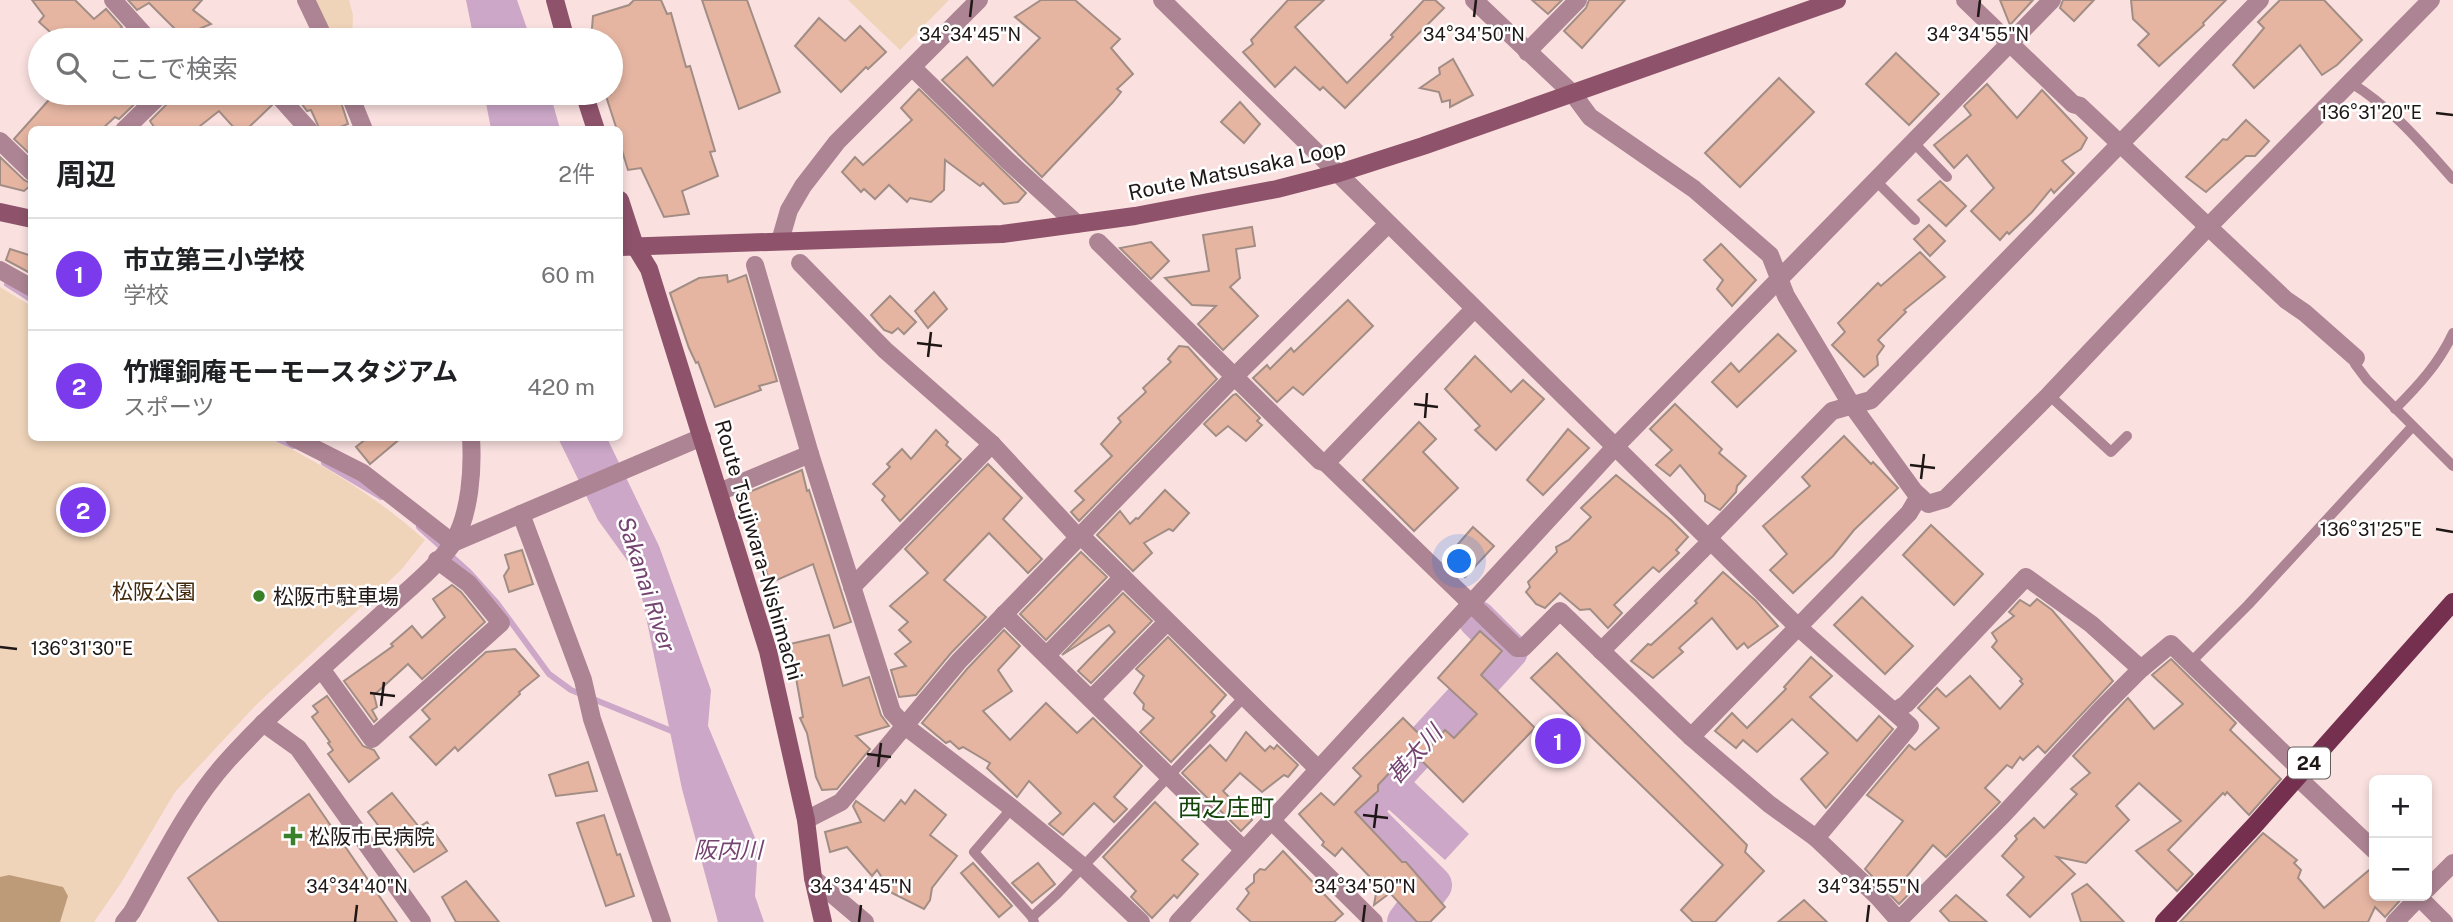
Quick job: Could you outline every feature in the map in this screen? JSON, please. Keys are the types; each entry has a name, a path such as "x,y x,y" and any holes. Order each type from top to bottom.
{"main road":[{"path":"555,0 563,28"},
{"name":"Route Matsusaka Loop","path":"627,246 1002,234 1181,208 1277,189 1339,173 1573,94 1837,0"},
{"path":"588,105 595,126"},
{"path":"0,212 28,218"},
{"name":"Route Tsujiwara-Nishimachi","path":"623,220 627,246 649,270 695,440 719,492 768,651 806,820 813,878 823,922"},
{"name":"24","path":"2164,922 2453,602"}],"street":[{"path":"113,0 138,28"},
{"path":"306,0 319,28"},
{"path":"779,240 796,198 837,142 979,0"},
{"path":"1162,0 1798,627 1910,726 1816,838"},
{"path":"1474,0 1573,94 1590,117 1694,189 1770,255 1786,296 1850,404 1919,496 1928,504 1945,499 2049,395 2207,228 2431,0"},
{"path":"1527,52 1578,0"},
{"path":"1965,0 2073,104 2080,106 2121,144 2207,228 2286,300 2305,313 2356,358"},
{"path":"1178,922 1614,448 1874,179 2052,0"},
{"path":"1601,650 1832,411 1871,400 2260,0"},
{"path":"913,68 1077,224"},
{"path":"128,126 150,105"},
{"path":"287,105 305,126"},
{"path":"354,105 362,126"},
{"path":"0,141 28,168"},
{"path":"806,820 841,802 959,660 1234,377 1388,224"},
{"path":"1098,242 1320,461 1326,463 1517,648 1523,648 1560,611 1691,737 1769,804 1816,838 1879,898 1899,921 2141,669 2171,644 2369,845"},
{"path":"800,263 886,350 992,444 1033,486 1034,492 1318,769"},
{"path":"755,265 810,454 892,712 905,726 1082,866 1141,922"},
{"path":"0,270 28,286"},
{"path":"1326,463 1474,309"},
{"path":"124,922 183,822 226,762 263,723 445,552 523,512 695,440"},
{"path":"300,441 363,473 445,552 501,623 372,739 322,670"},
{"path":"445,552 463,520 472,464 471,441"},
{"path":"852,587 992,444"},
{"path":"719,492 810,454"},
{"path":"1691,737 1909,513 1919,496"},
{"path":"523,512 583,680 590,713 662,922"},
{"path":"1047,655 1123,577"},
{"path":"1895,710 1906,704 2026,577 2091,624 2141,669"},
{"path":"1004,614 1244,850"},
{"path":"1091,699 1167,622"},
{"path":"263,723 298,748 422,922"},
{"path":"1271,820 1374,922"},
{"path":"2432,883 2453,863"},
{"path":"813,878 865,922"},
{"path":"2395,922 2414,901"},
{"path":"2427,901 2444,922"}],"lane":[{"path":"2351,83 2366,92 2409,130 2453,179"},
{"path":"1912,141 1947,177"},
{"path":"1874,179 1914,220"},
{"path":"2395,409 2426,377 2442,356 2453,333"},
{"path":"2356,358 2355,364 2367,380 2453,466"},
{"path":"2049,395 2111,452 2127,436"},
{"path":"2190,663 2248,605 2412,427"},
{"path":"1012,808 974,852 1033,920 1245,696"}],"green space":[{"path":"316,0 349,0 353,15 352,28 327,28"},
{"path":"848,0 949,0 900,50"},
{"name":"松阪公園","path":"0,287 28,304 28,441 275,441 350,483 389,510 425,540 401,570 256,705 175,792 121,883 94,922 0,922"}],"shaded area":[{"path":"9,875 63,887 68,896 60,922 0,922 0,877"}],"water":[{"path":"466,0 517,0 527,28 472,28"},
{"path":"486,105 553,105 559,126 490,126"},
{"name":"阪内川","path":"559,441 608,441 659,546 711,690 708,726 758,845 755,896 764,922 718,922 682,789 637,574 598,520"},
{"path":"1412,780 1469,834 1445,860 1387,808"}],"building":[{"path":"32,0 75,0 94,19 106,9 122,27 46,28 39,22 44,16"},
{"path":"128,0 202,0 193,10 211,24 201,28 174,28 149,3 137,10"},
{"path":"634,0 661,0 667,14 671,13 686,67 690,66 715,151 710,152 718,176 682,191 689,214 664,217 641,168 628,170 623,154 623,126 616,126 609,105 623,105 623,28 592,28 593,16 629,5"},
{"path":"702,0 747,0 780,92 739,109"},
{"path":"1041,0 1075,0 1120,39 1111,48 1133,74 1117,89 1121,92 1113,102 1042,177 942,80 967,57 993,86 1040,38 1015,17"},
{"path":"1288,0 1324,0 1295,27 1347,83 1393,37 1391,35 1424,0 1435,0 1444,8 1345,108 1323,87 1320,90 1295,67 1275,87 1243,52 1253,44 1251,40"},
{"path":"1532,0 1562,0 1548,14"},
{"path":"1589,0 1625,0 1582,48 1564,31 1586,8"},
{"path":"2000,0 2033,0 2010,25"},
{"path":"2063,0 2094,0 2074,21 2060,8"},
{"path":"2131,0 2226,0 2204,25 2159,66 2138,45 2149,34 2133,19"},
{"path":"2280,0 2324,0 2362,40 2337,65 2322,75 2300,45 2254,88 2233,65 2264,28 2258,22"},
{"path":"819,18 845,41 860,26 886,52 841,92 795,46"},
{"path":"1896,53 1939,94 1909,125 1866,84"},
{"path":"1453,59 1473,95 1450,107 1450,100 1442,102 1439,92 1420,88 1440,74 1439,68"},
{"path":"1779,78 1814,112 1740,187 1705,153"},
{"path":"1987,84 2017,118 2042,90 2087,138 2081,149 2062,161 2074,173 2054,193 2051,189 2032,212 2000,240 1971,211 1994,188 1967,155 1954,168 1934,145 1971,115 1964,106"},
{"path":"919,89 1026,193 1018,202 1004,204 983,183 980,186 945,160 944,190 931,202 910,198 907,202 889,185 875,199 864,189 861,192 842,172 855,157 863,165 912,120 901,108"},
{"path":"1240,102 1260,124 1244,143 1221,122"},
{"path":"44,105 134,105 119,119 115,117 105,126 28,126 28,152 14,139"},
{"path":"166,105 272,105 250,126 232,126 219,111 200,126 153,126 150,121"},
{"path":"303,105 342,105 348,124 318,126 311,110 307,111"},
{"path":"2246,120 2269,141 2255,156 2246,156 2206,192 2186,177 2223,139 2227,140"},
{"path":"0,157 28,182 28,188 24,191 0,185"},
{"path":"1940,181 1966,206 1946,226 1918,200"},
{"path":"1929,225 1945,241 1930,256 1914,239"},
{"path":"1252,227 1255,246 1236,249 1240,278 1230,287 1258,316 1223,350 1198,324 1216,306 1192,305 1165,278 1209,271 1203,235"},
{"path":"1151,242 1169,261 1151,279 1120,248"},
{"path":"1721,244 1756,280 1732,306 1717,289 1723,280 1704,260"},
{"path":"10,249 28,255 28,272 6,260"},
{"path":"1920,252 1945,277 1904,310 1906,312 1878,340 1884,346 1877,356 1878,365 1864,377 1832,345 1845,332 1838,323 1878,283 1881,286"},
{"path":"727,275 728,282 746,275 777,381 759,386 761,390 715,407 698,362 696,363 689,348 670,293 699,278"},
{"path":"934,292 947,309 928,328 915,311"},
{"path":"890,296 916,322 904,334 898,328 892,333 884,330 871,315"},
{"path":"1348,300 1373,326 1303,395 1293,387 1277,402 1253,378 1267,365 1270,369 1291,348 1294,352"},
{"path":"1778,334 1796,351 1737,407 1712,382 1731,363 1739,372"},
{"path":"1179,346 1188,347 1217,379 1079,521 1071,512 1084,500 1075,491 1112,456 1101,444 1121,422 1118,418 1146,392 1143,388 1171,362 1168,359"},
{"path":"1475,356 1511,392 1523,380 1544,399 1496,450 1475,430 1480,426 1445,389"},
{"path":"1236,394 1260,418 1257,421 1262,425 1246,441 1228,426 1216,436 1204,424"},
{"path":"1675,404 1722,449 1719,453 1746,476 1720,510 1705,501 1705,495 1680,465 1670,476 1656,465 1672,450 1650,429"},
{"path":"1419,422 1436,439 1423,452 1458,488 1414,531 1363,480"},
{"path":"1568,429 1589,448 1543,495 1527,480"},
{"path":"936,430 948,442 946,445 961,459 900,521 882,500 885,496 873,484 890,467 887,464 902,449 911,459"},
{"path":"1844,436 1898,488 1854,530 1833,556 1793,593 1770,570 1787,554 1763,526 1810,486 1802,477"},
{"path":"363,441 397,441 370,464 356,447"},
{"path":"988,464 1022,498 1003,519 1042,559 1028,573 989,533 944,580 986,617 916,695 899,697 891,670 906,666 895,654 911,642 899,630 908,622 890,606 928,573 905,549"},
{"path":"802,470 851,622 834,628 813,564 770,583 762,558 756,559 749,534 754,532 742,495"},
{"path":"1616,475 1688,537 1676,550 1679,553 1659,572 1653,567 1614,605 1622,613 1608,628 1590,609 1580,610 1560,593 1545,608 1536,604 1526,592 1530,587 1528,582 1557,552 1556,547 1569,540 1591,517 1581,508"},
{"path":"1165,490 1189,513 1173,531 1169,529 1144,543 1152,553 1133,571 1097,535 1120,511 1130,524 1138,519"},
{"path":"1931,525 1983,574 1954,605 1903,555"},
{"path":"1473,527 1494,546 1465,577 1445,559"},
{"path":"522,550 533,584 509,592 504,576 509,568 505,555"},
{"path":"1081,552 1107,577 1046,640 1020,614"},
{"path":"1723,572 1756,601 1778,626 1748,648 1744,643 1737,649 1712,618 1679,648 1683,652 1653,678 1631,661 1697,603 1695,601"},
{"path":"452,585 485,622 422,679 408,664 374,695 377,707 372,710 377,719 374,722 344,681 393,646 391,644 412,626 422,638 445,617 433,599"},
{"path":"1123,593 1152,621 1091,683 1078,671 1115,632 1109,625 1062,655"},
{"path":"1862,597 1913,646 1885,674 1834,625"},
{"path":"2037,599 2052,610 2113,681 2045,753 2038,746 2023,760 2020,757 2012,768 2007,765 1985,788 2000,802 1946,857 1933,845 1903,881 1912,891 1899,904 1865,869 1903,821 1867,795 1909,745 1915,750 1939,728 1918,708 1937,688 1946,697 1970,676 2000,709 2023,684 2020,681 2022,679 1992,647 1997,641 1992,633 2014,616 2009,612 2020,600 2030,606"},
{"path":"1004,630 1020,646 998,670 1012,691 983,711 1010,740 1046,703 1077,733 1093,718 1142,766 1114,797 1127,809 1114,822 1094,803 1063,835 1049,824 1061,813 1029,781 1017,797 987,768 990,763 963,747 959,749 950,741 946,743 922,723"},
{"path":"1480,631 1502,651 1481,675 1535,728 1463,802 1411,750 1378,785 1378,791 1355,812 1402,862 1406,862 1445,907 1430,922 1417,922 1390,893 1374,905 1377,888 1368,879 1370,877 1342,848 1335,856 1322,845 1324,842 1299,814 1321,793 1334,805 1361,776 1353,768 1403,718 1431,746 1445,730 1454,738 1477,714 1438,678"},
{"path":"829,635 843,686 869,677 881,715 889,726 856,736 870,749 837,789 822,790 816,777 807,733 800,718 803,717 790,644"},
{"path":"1168,637 1226,695 1211,712 1215,716 1171,762 1140,732 1154,718 1143,709 1144,704 1134,693 1144,676 1136,669"},
{"path":"515,649 539,676 458,751 455,747 436,765 410,737 430,719 422,710 486,652"},
{"path":"1557,653 1747,845 1745,852 1764,871 1715,922 1693,922 1681,910 1723,865 1531,678"},
{"path":"1811,657 1832,676 1810,697 1857,741 1879,716 1893,729 1826,808 1801,779 1828,753 1792,719 1757,752 1743,740 1736,748 1715,731 1732,713 1747,728 1786,689 1784,687"},
{"path":"2171,659 2236,723 2230,730 2281,779 2249,815 2227,792 2225,795 2223,793 2168,850 2193,874 2177,891 2136,851 2181,821 2139,783 2116,806 2129,820 2086,863 2057,857 2075,874 2030,917 2007,895 2024,877 2002,856 2017,839 2015,836 2034,818 2044,828 2077,794 2071,789 2090,773 2073,756 2128,698 2154,729 2183,704 2152,675"},
{"path":"327,696 363,746 374,750 379,758 349,782 328,754 333,750 328,743 330,742 312,717 318,712 313,706"},
{"path":"1246,732 1265,751 1270,746 1274,749 1277,745 1298,765 1288,777 1284,775 1262,792 1240,773 1223,791 1252,820 1241,831 1182,773 1210,745 1226,761"},
{"path":"588,762 597,791 556,796 549,775"},
{"path":"915,790 946,815 930,835 957,856 932,888 930,900 924,909 892,893 877,870 872,876 847,847 830,852 825,832 861,822 853,806 856,801 884,821 901,800 905,804"},
{"path":"392,793 419,827 427,822 447,851 414,872 368,812"},
{"name":"松阪市民病院","path":"309,794 397,922 219,922 188,878"},
{"path":"1155,802 1198,844 1182,860 1198,874 1177,898 1174,895 1152,918 1131,897 1136,891 1103,857"},
{"path":"604,815 634,896 606,906 577,823"},
{"path":"2263,833 2297,860 2294,863 2301,870 2298,878 2324,908 2369,870 2369,901 2399,901 2385,917 2375,907 2368,922 2180,922"},
{"path":"1283,851 1343,914 1334,922 1251,922 1237,909 1249,893 1246,889 1254,882 1254,875 1260,869 1265,870"},
{"path":"973,863 1012,906 999,917 961,873"},
{"path":"1038,863 1055,884 1032,903 1012,883"},
{"path":"466,881 499,922 456,922 442,897"},
{"path":"2087,884 2124,922 2081,922 2072,894"},
{"path":"1956,895 1987,922 1950,922 1940,911"},
{"path":"1804,900 1827,922 1778,922"}],"waterway":[{"path":"7,284 28,297"},
{"path":"282,441 293,446"},
{"path":"324,463 381,497"},
{"path":"419,527 469,572 497,603 549,674 571,690 674,732"},
{"name":"甚太川","path":"1406,922 1433,885 1361,812 1509,651 1477,619"}],"place":[{"name":"竹輝銅庵モーモースタジアム","path":"83,510"},
{"name":"松阪市駐車場","path":"259,596"},
{"name":"市立第三小学校","path":"1558,741"},
{"name":"松阪市民病院","path":"293,836"}],"district":[{"name":"西之庄町","path":"1226,807"}],"water label":[{"name":"Sakanai River","path":"647,584"}]}
